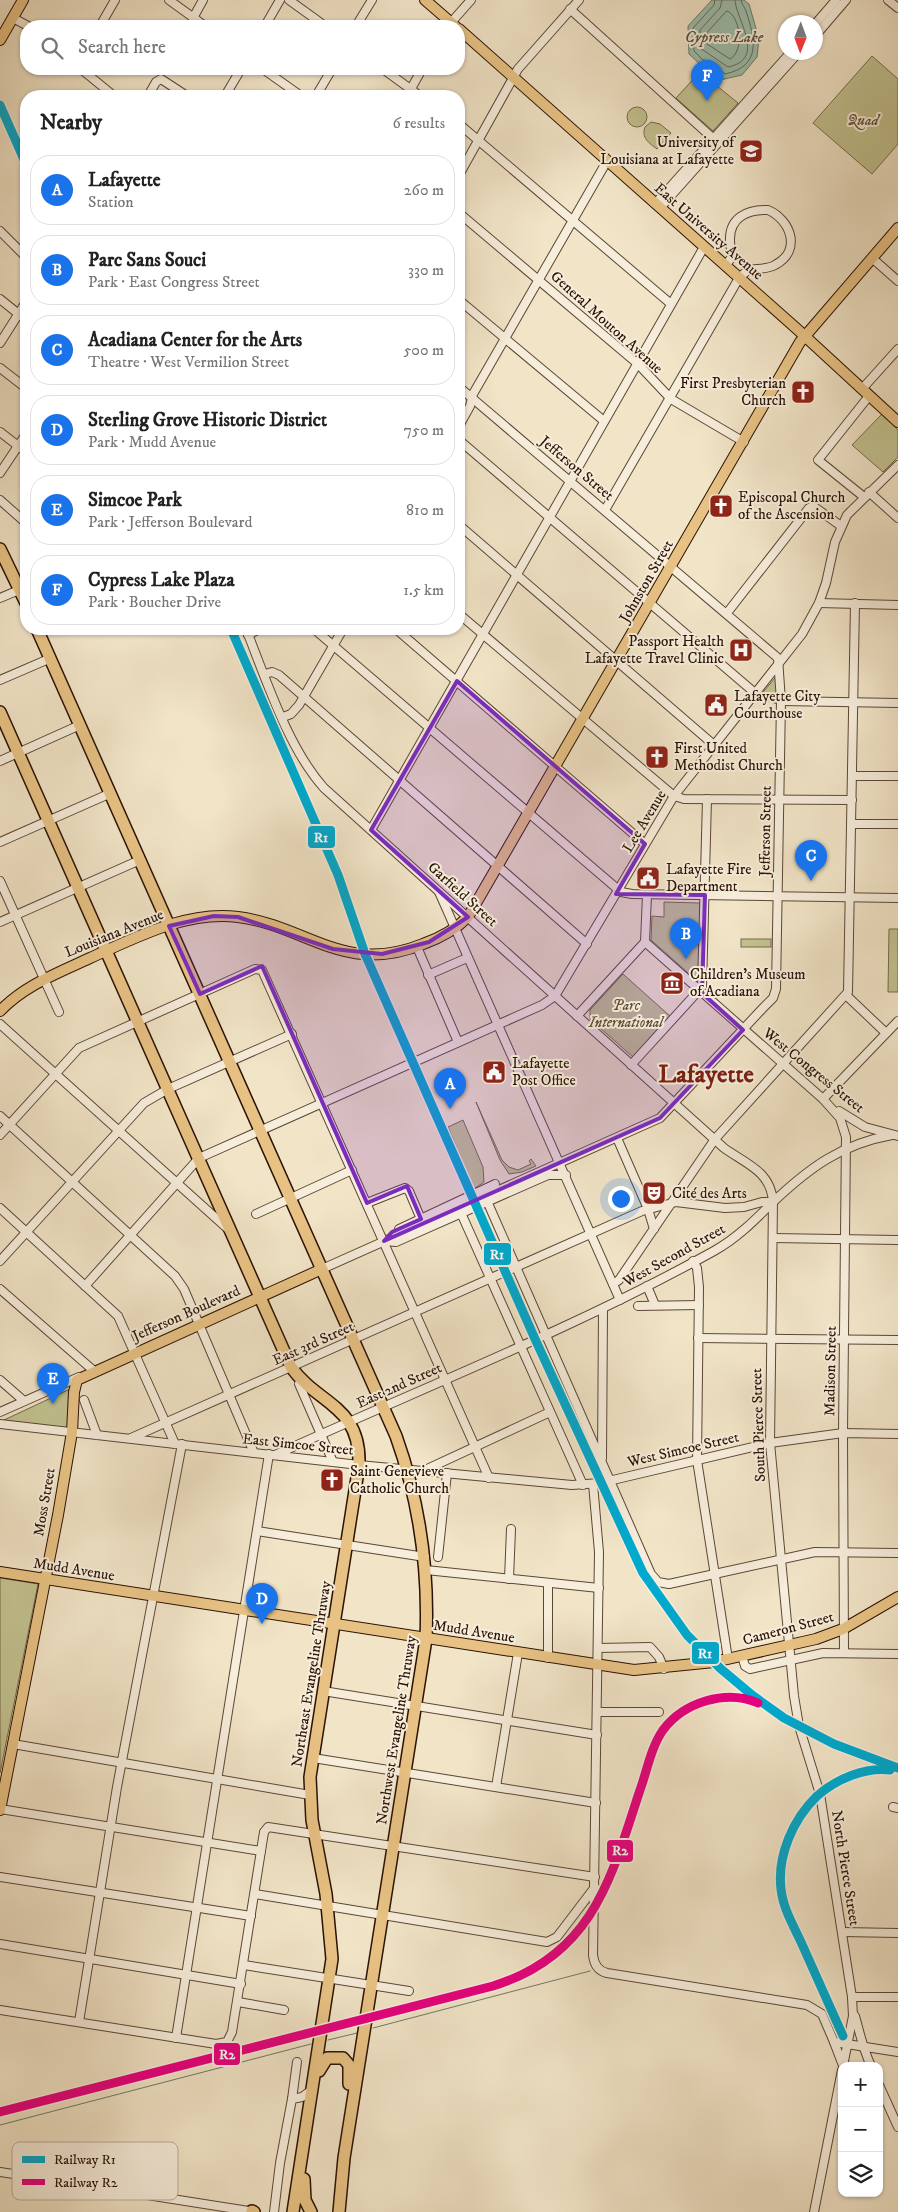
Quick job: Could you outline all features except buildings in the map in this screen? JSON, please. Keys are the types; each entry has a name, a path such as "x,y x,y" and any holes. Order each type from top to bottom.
{"highway":[{"path":"0,548 20,583"},
{"name":"Northwest Evangeline Thruway","path":"41,635 383,1407 407,1469 417,1506 426,1570 426,1639 343,2165 339,2212"},
{"name":"Northeast Evangeline Thruway","path":"0,712 291,1367 303,1381 338,1408 349,1422 356,1438 359,1465 313,1758 310,1795 314,1833 328,1906 332,1959 293,2212"},
{"path":"313,2089 320,2066 327,2058 338,2056 346,2061 350,2070 342,2131 343,2165"},
{"path":"304,2150 305,2200 311,2212"},
{"path":"339,2198 343,2212"}],"main road":[{"path":"0,40 23,0"},
{"name":"East University Avenue","path":"426,0 447,20"},
{"name":"East University Avenue","path":"465,36 805,336 898,422"},
{"name":"Johnston Street","path":"365,954 388,954 417,947 455,929 468,917 805,336 898,228"},
{"name":"Louisiana Avenue","path":"0,1011 23,991 106,951 169,926 214,916 238,917 261,922 333,949 365,954"},
{"name":"Jefferson Boulevard","path":"81,1376 322,1268"},
{"name":"Moss Street","path":"0,1809 72,1432 75,1386 81,1376"},
{"name":"Mudd Avenue","path":"0,1572 598,1666 634,1670 678,1667"},
{"name":"Cameron Street","path":"678,1667 728,1659 788,1646 843,1630 898,1597"}],"street":[{"path":"103,20 115,0"},
{"path":"169,0 196,20"},
{"path":"193,18 203,0"},
{"path":"268,20 280,0"},
{"path":"289,0 316,20"},
{"path":"360,20 372,0"},
{"path":"457,20 471,0"},
{"path":"465,164 518,69 579,0"},
{"path":"823,16 836,3 846,0"},
{"path":"888,0 898,8"},
{"path":"823,23 836,3"},
{"path":"570,9 716,141"},
{"path":"13,18 20,22"},
{"path":"658,206 790,60"},
{"path":"88,75 107,90"},
{"path":"229,90 238,75"},
{"path":"271,75 293,90"},
{"path":"320,90 328,75"},
{"path":"390,75 406,90"},
{"path":"411,90 419,75"},
{"path":"151,90 156,82 161,79 178,90"},
{"path":"465,129 671,304"},
{"path":"465,413 505,339 607,161"},
{"path":"605,510 739,278 748,270 762,269 777,264 788,253 790,229 780,217 768,210 759,209 740,216 734,222 730,236 732,257 725,266"},
{"name":"General Mouton Avenue","path":"465,218 638,364 670,398 744,442"},
{"path":"0,231 20,251"},
{"path":"371,830 484,636 704,247"},
{"path":"872,258 898,281"},
{"path":"0,299 19,314 0,343"},
{"path":"465,305 604,421"},
{"path":"898,349 818,460 898,518"},
{"path":"0,368 20,383"},
{"name":"Jefferson Street","path":"465,392 727,612 776,655 780,663 778,896 776,990 773,998 660,1118 560,1163"},
{"path":"0,432 18,446"},
{"path":"0,473 20,443"},
{"path":"465,445 755,694"},
{"name":"Lee Avenue","path":"199,1158 542,1005 555,996 674,796 802,634 819,603 841,526 850,511 898,465"},
{"path":"0,500 20,518"},
{"path":"727,612 809,508 813,506 818,508 841,526"},
{"path":"465,530 714,745"},
{"path":"0,598 20,589"},
{"path":"819,603 898,605"},
{"path":"613,1284 619,1280 715,1140 847,996 851,898 854,603"},
{"path":"465,619 674,796 707,799 852,800"},
{"name":"Garfield Street","path":"248,635 297,750 316,779 715,1140 729,1152 753,1165 763,1174 772,1192 773,1202"},
{"path":"321,635 618,891 626,894 648,895 898,898"},
{"path":"283,717 294,711 339,635"},
{"path":"403,635 645,844"},
{"path":"0,680 51,658"},
{"path":"264,674 275,673 587,944"},
{"path":"781,701 898,703"},
{"path":"0,761 80,725"},
{"path":"852,776 898,776"},
{"path":"0,842 111,793"},
{"path":"632,1065 700,991 703,982 707,799"},
{"path":"852,824 898,824"},
{"path":"0,922 140,860"},
{"path":"0,881 59,1012"},
{"path":"438,890 620,1300"},
{"path":"577,1016 645,942 648,895"},
{"name":"West Congress Street","path":"645,942 823,1099 860,1125 895,1136"},
{"path":"417,947 458,1042"},
{"path":"428,975 467,958"},
{"path":"0,1135 79,1048 255,969 261,969 447,1378 490,1478"},
{"path":"847,996 886,1033"},
{"path":"823,1099 898,1021"},
{"path":"0,1024 231,1232"},
{"path":"0,1261 144,1103 168,1090 292,1034"},
{"name":"Madison Street","path":"823,1099 840,1118 846,1132 842,1552 844,1652"},
{"path":"0,1116 165,1264 179,1281 254,1453"},
{"name":"West Second Street","path":"535,1339 603,1309 693,1262 737,1236 807,1172 846,1147 863,1141 895,1136"},
{"path":"616,1138 648,1209 654,1229"},
{"path":"85,1286 199,1158"},
{"name":"Jefferson Boulevard","path":"322,1268 560,1163"},
{"path":"256,1214 352,1170"},
{"name":"Jefferson Boulevard","path":"384,1241 396,1242 548,1175 566,1175"},
{"name":"Jefferson Boulevard","path":"384,1241 392,1232 496,1184"},
{"path":"368,1203 405,1188 409,1191 421,1219"},
{"path":"487,1201 547,1334 609,1481 651,1574 658,1582 669,1584 816,1552 898,1553"},
{"path":"671,1202 725,1208 773,1202"},
{"name":"East 3rd Street","path":"131,1439 591,1234 648,1209 671,1202"},
{"name":"South Pierce Street","path":"773,1202 770,1442 788,1646"},
{"path":"0,1208 118,1316 136,1352 166,1423 178,1444 110,1826 79,2022"},
{"path":"461,1213 583,1485"},
{"path":"773,1238 898,1240"},
{"path":"693,1262 699,1279 697,1460 728,1659"},
{"path":"647,1286 655,1305"},
{"path":"0,1288 94,1371"},
{"path":"638,1306 699,1305"},
{"path":"602,1463 603,1309"},
{"path":"698,1338 898,1340"},
{"name":"East 2nd Street","path":"271,1455 535,1339"},
{"name":"Jefferson Boulevard","path":"0,1412 81,1376"},
{"path":"0,1380 24,1401"},
{"path":"299,1384 333,1462"},
{"path":"84,1400 97,1435"},
{"path":"423,1471 550,1412"},
{"name":"East Simcoe Street","path":"0,1424 447,1474 583,1485 593,1484"},
{"name":"West Simcoe Street","path":"593,1484 770,1442 843,1433 898,1434"},
{"path":"176,2038 271,1455"},
{"path":"438,1557 447,1474"},
{"path":"593,1484 598,1532 599,1588 593,1955 597,1967 607,1973 810,2006 825,2018 840,2062"},
{"path":"508,1579 511,1529"},
{"path":"258,1531 425,1557"},
{"path":"426,1570 599,1588"},
{"path":"548,1584 548,1658"},
{"name":"North Pierce Street","path":"788,1646 799,1726 820,1794 852,1997 853,2010 843,2062"},
{"path":"598,1648 650,1647 657,1654 664,1669"},
{"path":"496,1787 518,1653"},
{"path":"742,1656 745,1666 750,1669 822,1653 898,1654"},
{"path":"323,1691 597,1735"},
{"path":"598,1712 659,1712"},
{"path":"13,1744 310,1795"},
{"path":"313,1758 596,1803"},
{"path":"0,1809 262,1850"},
{"path":"0,2010 216,2044 227,2042 232,2032 238,2002 264,1832 268,1828 314,1833 595,1877"},
{"path":"0,1877 251,1916"},
{"path":"255,1894 547,1942 557,1937 595,1887"},
{"path":"842,1932 898,1933"},
{"path":"0,1944 241,1984"},
{"path":"244,1964 409,1991"},
{"path":"852,1997 898,1997"},
{"path":"238,2002 284,2010"},
{"path":"853,2010 859,2038 865,2046 870,2062"},
{"path":"834,2042 898,2052"},
{"path":"274,2212 297,2062"},
{"name":"North Pierce Street","path":"814,2212 838,2088"},
{"path":"292,2099 302,2097 313,2089"},
{"path":"883,2093 895,2116 898,2127"},
{"path":"178,2200 254,2212"}],"highlighted area":[{"path":"457,681 645,844 616,894 705,895 702,993 743,1030 660,1118 384,1241 392,1232 421,1219 407,1186 367,1203 262,966 200,994 169,926 214,916 238,917 333,949 382,954 429,942 468,917 371,830"}],"green space":[{"name":"Quad","path":"872,56 898,79 898,144 872,174 813,123"},
{"path":"700,72 738,103 713,131 676,98"},
{"path":"633,107 641,107 647,113 647,121 641,127 633,127 627,121 627,113"},
{"path":"651,122 660,124 671,133 657,149 646,140 644,134 645,127"},
{"path":"882,414 898,430 898,457 883,472 852,445"},
{"path":"775,678 777,679 777,704 759,697"},
{"path":"664,902 700,903 699,979 696,980 651,940 652,916 664,917"},
{"path":"889,929 898,929 898,992 888,992"},
{"path":"741,939 771,939 771,947 741,947"},
{"name":"Parc International","path":"623,974 671,1017 634,1058 590,1019 590,1010"},
{"path":"476,1102 502,1160 509,1167 518,1170 531,1164 529,1161 531,1159 536,1166 522,1172 509,1174 500,1160"},
{"path":"463,1120 483,1167 484,1182 474,1189 448,1127"},
{"path":"70,1389 69,1430 4,1420"},
{"path":"0,1578 38,1584 0,1773"}],"water":[{"name":"Cypress Lake","path":"712,0 744,0 749,4 759,39 757,57 742,75 720,80 716,77 718,74 707,65 704,68 689,54 688,26"}],"waterway":[{"path":"373,2028 590,1971"},
{"path":"328,2040 357,2033"},
{"path":"0,2125 311,2044"}],"railway":[{"path":"0,2112 366,2019 518,1977 544,1962 561,1949 589,1916 606,1884 658,1740 674,1719 703,1703 731,1696 750,1700 784,1718"},
{"path":"843,2036 786,1910 782,1896 780,1876 784,1851 794,1827 808,1805 826,1789 835,1783 865,1772 898,1771"}],"rail line":[{"name":"R1","path":"0,105 20,150"},
{"name":"R1","path":"234,635 338,875 365,954 535,1339 643,1573 687,1635 721,1669 752,1695 784,1718 834,1744 898,1768"},
{"name":"R2","path":"0,2112 493,1986 534,1968 547,1960 570,1940 580,1929 598,1902 630,1822 652,1751 663,1730 682,1712 706,1701 733,1697 758,1703"},
{"name":"R1","path":"843,2036 786,1910 782,1896 780,1876 784,1851 794,1827 808,1805 817,1796 833,1784 861,1772 890,1770"}],"place":[{"name":"Cypress Lake Plaza","path":"707,101"},
{"name":"University of Louisiana at Lafayette","path":"751,151"},
{"name":"First Presbyterian Church","path":"803,392"},
{"name":"Episcopal Church of the Ascension","path":"721,506"},
{"name":"Passport Health Lafayette Travel Clinic","path":"741,650"},
{"name":"Lafayette City Courthouse","path":"716,705"},
{"name":"First United Methodist Church","path":"657,757"},
{"name":"Lafayette Fire Department","path":"648,878"},
{"name":"Acadiana Center for the Arts","path":"811,881"},
{"name":"Parc Sans Souci","path":"686,959"},
{"name":"Children's Museum of Acadiana","path":"672,983"},
{"name":"Lafayette Post Office","path":"494,1072"},
{"name":"Lafayette","path":"450,1109"},
{"name":"Cité des Arts","path":"654,1193"},
{"name":"Simcoe Park","path":"53,1404"},
{"name":"Saint Genevieve Catholic Church","path":"332,1480"},
{"name":"Sterling Grove Historic District","path":"262,1624"}],"district":[{"name":"Lafayette","path":"706,1073"}]}
